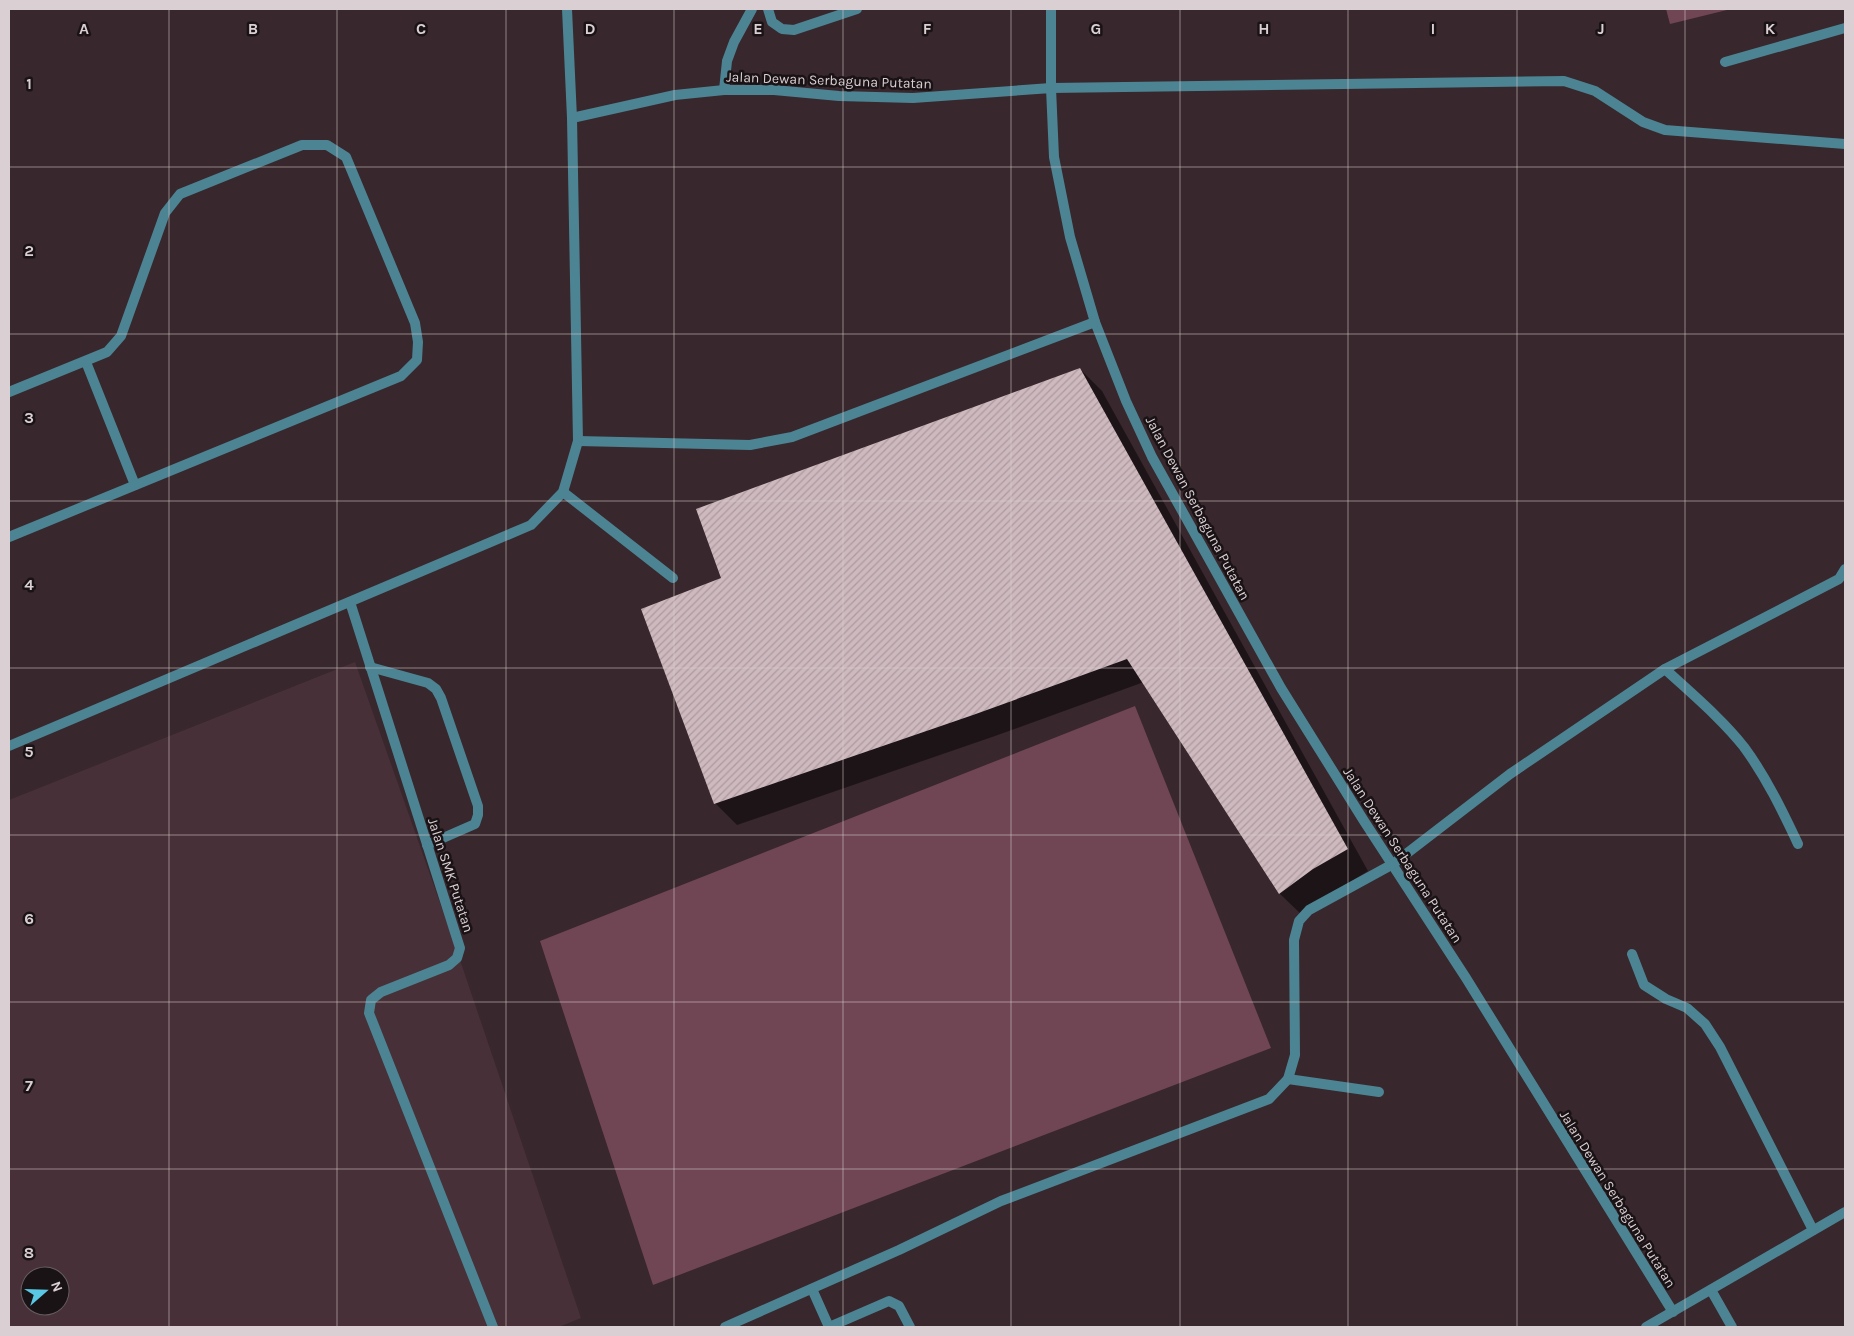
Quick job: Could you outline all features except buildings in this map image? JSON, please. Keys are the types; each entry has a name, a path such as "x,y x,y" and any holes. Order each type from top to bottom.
{"street":[{"path":"9,746 531,525 563,492 578,441 572,118 567,9"},
{"path":"724,90 727,61 734,42 752,9"},
{"path":"768,9 772,22 782,28 794,30 857,9"},
{"path":"1053,9 1051,88 1564,81 1595,91 1643,122 1665,130 1845,144"},
{"path":"1725,62 1845,28"},
{"name":"Jalan Dewan Serbaguna Putatan","path":"572,118 675,95 724,90 774,90 839,96 912,98 1051,88 1054,157 1070,237 1096,322 1126,401 1152,456 1281,688 1672,1312"},
{"path":"9,392 108,352 121,336 165,213 180,194 302,145 327,145 346,157 415,323 418,342 417,360 401,376 9,537"},
{"path":"578,441 750,445 792,438 1096,322"},
{"path":"86,362 135,485"},
{"path":"563,492 673,578"},
{"path":"725,1327 900,1250 1001,1201 1269,1099 1288,1079 1295,1055 1294,940 1299,921 1310,910 1393,864 1510,774 1665,669 1842,583 1845,569"},
{"name":"Jalan SMK Putatan","path":"350,602 460,948 457,958 449,965 381,992 371,1000 369,1014 493,1327"},
{"path":"370,666 428,683 436,689 441,698 478,806 475,824 427,845"},
{"path":"1665,669 1702,703 1743,746 1772,789 1798,844"},
{"path":"1632,954 1644,985 1666,999 1688,1008 1705,1024 1720,1047 1813,1230"},
{"path":"1288,1079 1379,1092"},
{"path":"1646,1327 1845,1212"},
{"path":"812,1289 829,1327 889,1302 899,1306 910,1327"},
{"path":"1712,1290 1732,1327"}],"shaded area":[{"path":"1666,9 1731,9 1670,24"},
{"path":"355,662 457,951 581,1318 559,1327 9,1327 9,800"},
{"path":"1135,706 1271,1048 653,1285 540,941"}]}
